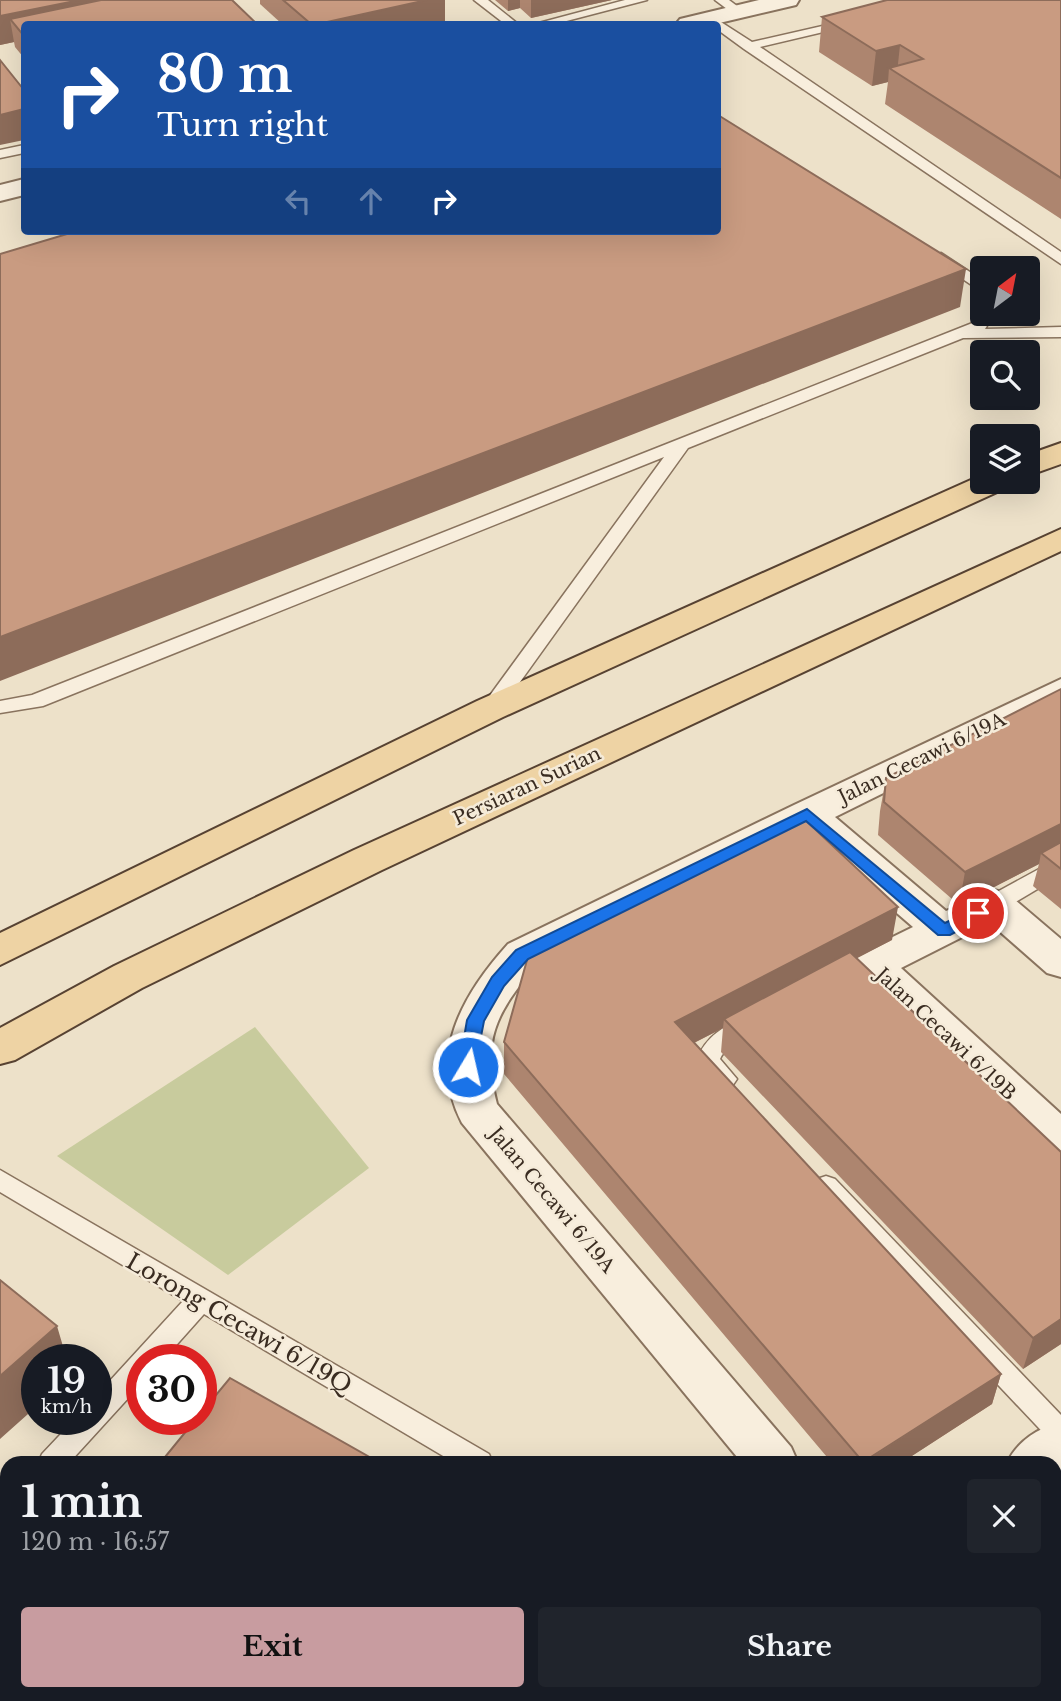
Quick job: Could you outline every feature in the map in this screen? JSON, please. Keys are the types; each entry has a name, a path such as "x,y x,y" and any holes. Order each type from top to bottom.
{"main road":[{"path":"1040,461 1061,452"},
{"path":"0,950 490,709 970,492"},
{"name":"Persiaran Surian","path":"0,1048 128,977 368,860 1061,539"}],"street":[{"path":"714,14 788,0"},
{"path":"0,193 21,188"},
{"name":"Jalan Cecawi 6/19A","path":"767,1456 477,1111 468,1067 475,1020 498,982 522,955 1061,691"},
{"path":"807,814 944,931"},
{"path":"995,904 1061,962"},
{"name":"Jalan Cecawi 6/19B","path":"995,904 860,971 1061,1141"},
{"path":"1042,1456 1061,1443"}],"lane":[{"path":"480,0 508,21"},
{"path":"554,21 641,0"},
{"path":"714,14 749,46 1061,259"},
{"path":"749,46 858,20"},
{"path":"0,154 21,150"},
{"path":"932,252 970,279"},
{"path":"0,707 36,701 981,326"},
{"path":"958,335 1061,332"},
{"path":"490,709 682,444"},
{"path":"995,904 1061,865"},
{"path":"737,1092 708,1061 712,1049 721,1039 767,1017"},
{"path":"813,1172 1061,1433"},
{"name":"Lorong Cecawi 6/19Q","path":"0,1180 200,1301 467,1456"},
{"path":"161,1344 200,1301"},
{"path":"112,1397 126,1382"},
{"path":"58,1456 77,1435"}],"green space":[{"path":"255,1027 369,1168 228,1275 57,1156"}],"building":[{"path":"0,0 80,0 0,16"},
{"path":"101,0 232,0 254,21 21,21 21,32 10,19"},
{"path":"283,0 427,0 332,21 308,21"},
{"path":"887,0 1061,0 1061,178 889,68 923,59 900,45 876,51 822,17"},
{"path":"0,60 21,86 21,110 0,115"},
{"path":"721,117 966,269 0,637 0,254 64,235 721,235"},
{"path":"1061,689 1061,824 965,872 884,802 886,778"},
{"path":"802,817 898,907 675,1022 1001,1374 872,1456 858,1456 504,1042 529,953"},
{"path":"1061,842 1061,869 1041,853"},
{"path":"850,952 1061,1152 1061,1319 1033,1338 724,1019"},
{"path":"0,1280 57,1326 36,1344 21,1344 21,1358 0,1376"},
{"path":"230,1378 368,1456 166,1456 183,1435 217,1435 217,1394"}],"route":[{"path":"468,1067 475,1020 498,982 522,955 807,814 944,931 978,913"}]}
